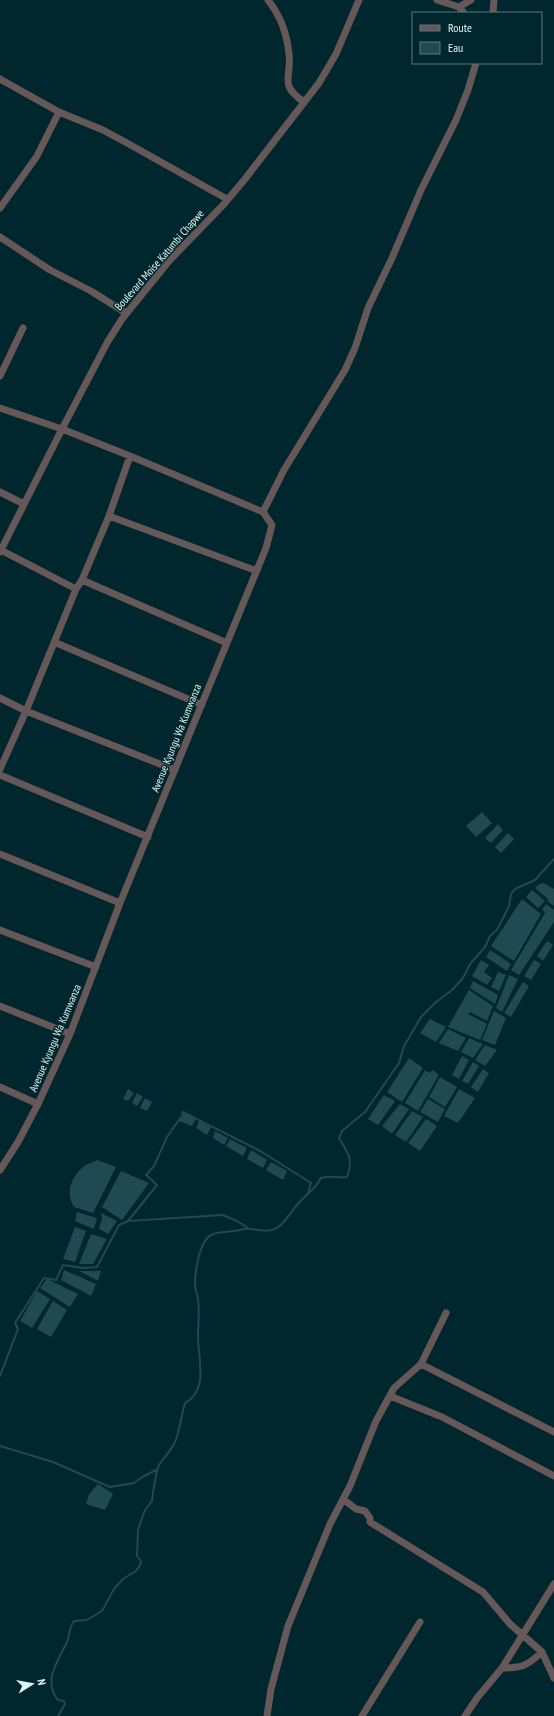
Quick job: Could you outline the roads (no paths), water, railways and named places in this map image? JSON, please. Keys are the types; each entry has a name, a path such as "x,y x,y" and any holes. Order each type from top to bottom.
{"street":[{"path":"268,0 279,16 288,46 288,85 295,96 304,102"},
{"name":"Boulevard Moise Katumbi Chapwe","path":"0,551 108,341 126,313 169,261 227,200 257,164 319,83 336,54 359,0"},
{"path":"437,0 461,10 471,0"},
{"path":"493,12 494,0"},
{"path":"0,408 62,429 263,512 284,470 345,370 355,348 368,308 392,258 421,190 456,120 468,90 476,64"},
{"path":"0,78 59,112 109,134 227,200"},
{"path":"0,208 37,156 59,112"},
{"path":"0,237 50,270 91,291 126,313"},
{"path":"0,376 23,328"},
{"path":"0,768 26,711 76,589 82,580 109,516 130,456"},
{"path":"0,492 24,504"},
{"name":"Avenue Kyungu Wa Kumwanza","path":"0,1170 18,1142 38,1104 70,1034 120,903 257,571 266,548 272,525 263,512"},
{"path":"109,516 257,571"},
{"path":"0,551 76,589"},
{"path":"82,580 227,643"},
{"path":"54,642 202,705"},
{"path":"0,698 26,711 175,770"},
{"path":"0,776 148,836"},
{"path":"0,854 120,903"},
{"path":"0,930 96,967"},
{"path":"0,1006 70,1034"},
{"path":"0,1087 38,1104"},
{"path":"266,1716 271,1689 288,1626 330,1524 343,1499 376,1421 394,1388 421,1364 446,1313"},
{"path":"421,1364 554,1432"},
{"path":"390,1396 442,1417 554,1476"},
{"path":"343,1499 356,1510 365,1512 370,1518 370,1522 483,1592 510,1624 524,1634 542,1652 554,1678"},
{"path":"465,1716 477,1698 502,1668 554,1584"},
{"path":"362,1716 420,1622"},
{"path":"502,1668 529,1664 542,1652"}],"water":[{"path":"482,812 492,823 476,837 466,826"},
{"path":"498,824 503,830 491,843 485,838"},
{"path":"508,833 514,839 501,853 495,847"},
{"path":"544,883 554,889 554,906 535,888 539,884"},
{"path":"532,890 545,901 538,908 526,897"},
{"path":"522,899 541,914 514,961 491,946"},
{"path":"546,904 554,910 554,922 519,975 511,970 545,913 542,909"},
{"path":"547,941 553,945 543,961 537,956"},
{"path":"490,950 511,964 507,971 486,957"},
{"path":"481,960 489,965 484,972 492,978 487,985 472,976"},
{"path":"534,960 541,964 531,980 524,976"},
{"path":"498,972 506,975 499,991 491,987"},
{"path":"509,975 518,979 502,1012 496,1008"},
{"path":"473,981 498,995 495,1004 470,988"},
{"path":"523,982 529,986 511,1017 504,1013"},
{"path":"469,990 493,1006 487,1021 470,1012 468,1014 487,1024 480,1040 448,1027"},
{"path":"494,1011 506,1018 495,1045 482,1040"},
{"path":"430,1019 446,1027 436,1042 420,1033"},
{"path":"448,1029 466,1038 458,1051 439,1043"},
{"path":"469,1038 483,1044 473,1058 461,1052"},
{"path":"485,1045 497,1050 485,1066 475,1060"},
{"path":"462,1056 469,1060 459,1079 452,1075"},
{"path":"409,1058 423,1068 402,1102 387,1092"},
{"path":"473,1062 479,1066 468,1084 462,1081"},
{"path":"483,1069 489,1073 478,1092 471,1087"},
{"path":"425,1070 429,1073 433,1070 439,1075 418,1111 405,1103"},
{"path":"440,1077 457,1087 445,1107 429,1097"},
{"path":"128,1089 134,1093 128,1101 123,1099"},
{"path":"459,1089 475,1098 458,1123 444,1116"},
{"path":"137,1093 143,1097 137,1106 132,1103"},
{"path":"384,1095 395,1101 378,1125 368,1119"},
{"path":"145,1098 152,1102 147,1111 140,1108"},
{"path":"428,1099 445,1109 438,1122 420,1112"},
{"path":"400,1104 409,1109 392,1134 382,1126"},
{"path":"412,1111 423,1117 406,1142 395,1135"},
{"path":"183,1112 196,1119 192,1126 179,1121"},
{"path":"426,1119 437,1126 420,1151 408,1143"},
{"path":"199,1121 211,1127 207,1135 196,1128"},
{"path":"215,1131 228,1138 224,1145 213,1138"},
{"path":"230,1139 247,1148 243,1156 226,1146"},
{"path":"251,1150 267,1160 263,1168 247,1159"},
{"path":"97,1160 116,1167 93,1213 74,1207 71,1202 70,1191 75,1176 79,1171"},
{"path":"271,1162 287,1171 283,1180 266,1170"},
{"path":"121,1171 149,1183 122,1220 102,1207"},
{"path":"77,1212 97,1218 94,1229 75,1221"},
{"path":"101,1213 117,1221 108,1234 99,1229 102,1218"},
{"path":"75,1227 86,1231 75,1262 63,1259"},
{"path":"91,1234 107,1239 93,1264 79,1264"},
{"path":"64,1270 96,1284 91,1296 61,1280"},
{"path":"79,1271 101,1271 98,1281"},
{"path":"47,1279 78,1294 70,1307 40,1288"},
{"path":"37,1291 50,1299 32,1328 20,1321"},
{"path":"53,1301 67,1310 51,1337 37,1329"},
{"path":"98,1484 113,1494 105,1510 86,1504 89,1494"}],"waterway":[{"path":"58,1716 65,1704 64,1701 58,1700 53,1693 52,1678 56,1663 67,1642 71,1626 74,1621 87,1620 102,1611 114,1589 123,1579 136,1571 140,1565 141,1561 137,1556 138,1530 145,1510 152,1501 158,1467 175,1442 185,1403 192,1398 197,1391 200,1382 198,1336 199,1309 195,1280 199,1257 205,1241 207,1238 217,1233 246,1229 264,1231 274,1230 283,1223 300,1201 316,1186 321,1178 347,1177 350,1161 339,1138 342,1131 365,1112 399,1063 404,1046 421,1017 435,1003 452,990 463,978 470,964 485,947 490,936 497,930 509,906 511,894 515,889 535,880 554,859"},
{"path":"182,1113 183,1112 262,1152 311,1183 308,1193"},
{"path":"0,1376 18,1329 15,1323 44,1278 56,1280 63,1265 83,1268 97,1267 119,1225 128,1221 157,1185 146,1175 154,1166 167,1137 181,1117"},
{"path":"128,1221 223,1215 248,1228"},
{"path":"0,1446 53,1462 110,1487 134,1483 156,1470"}]}
